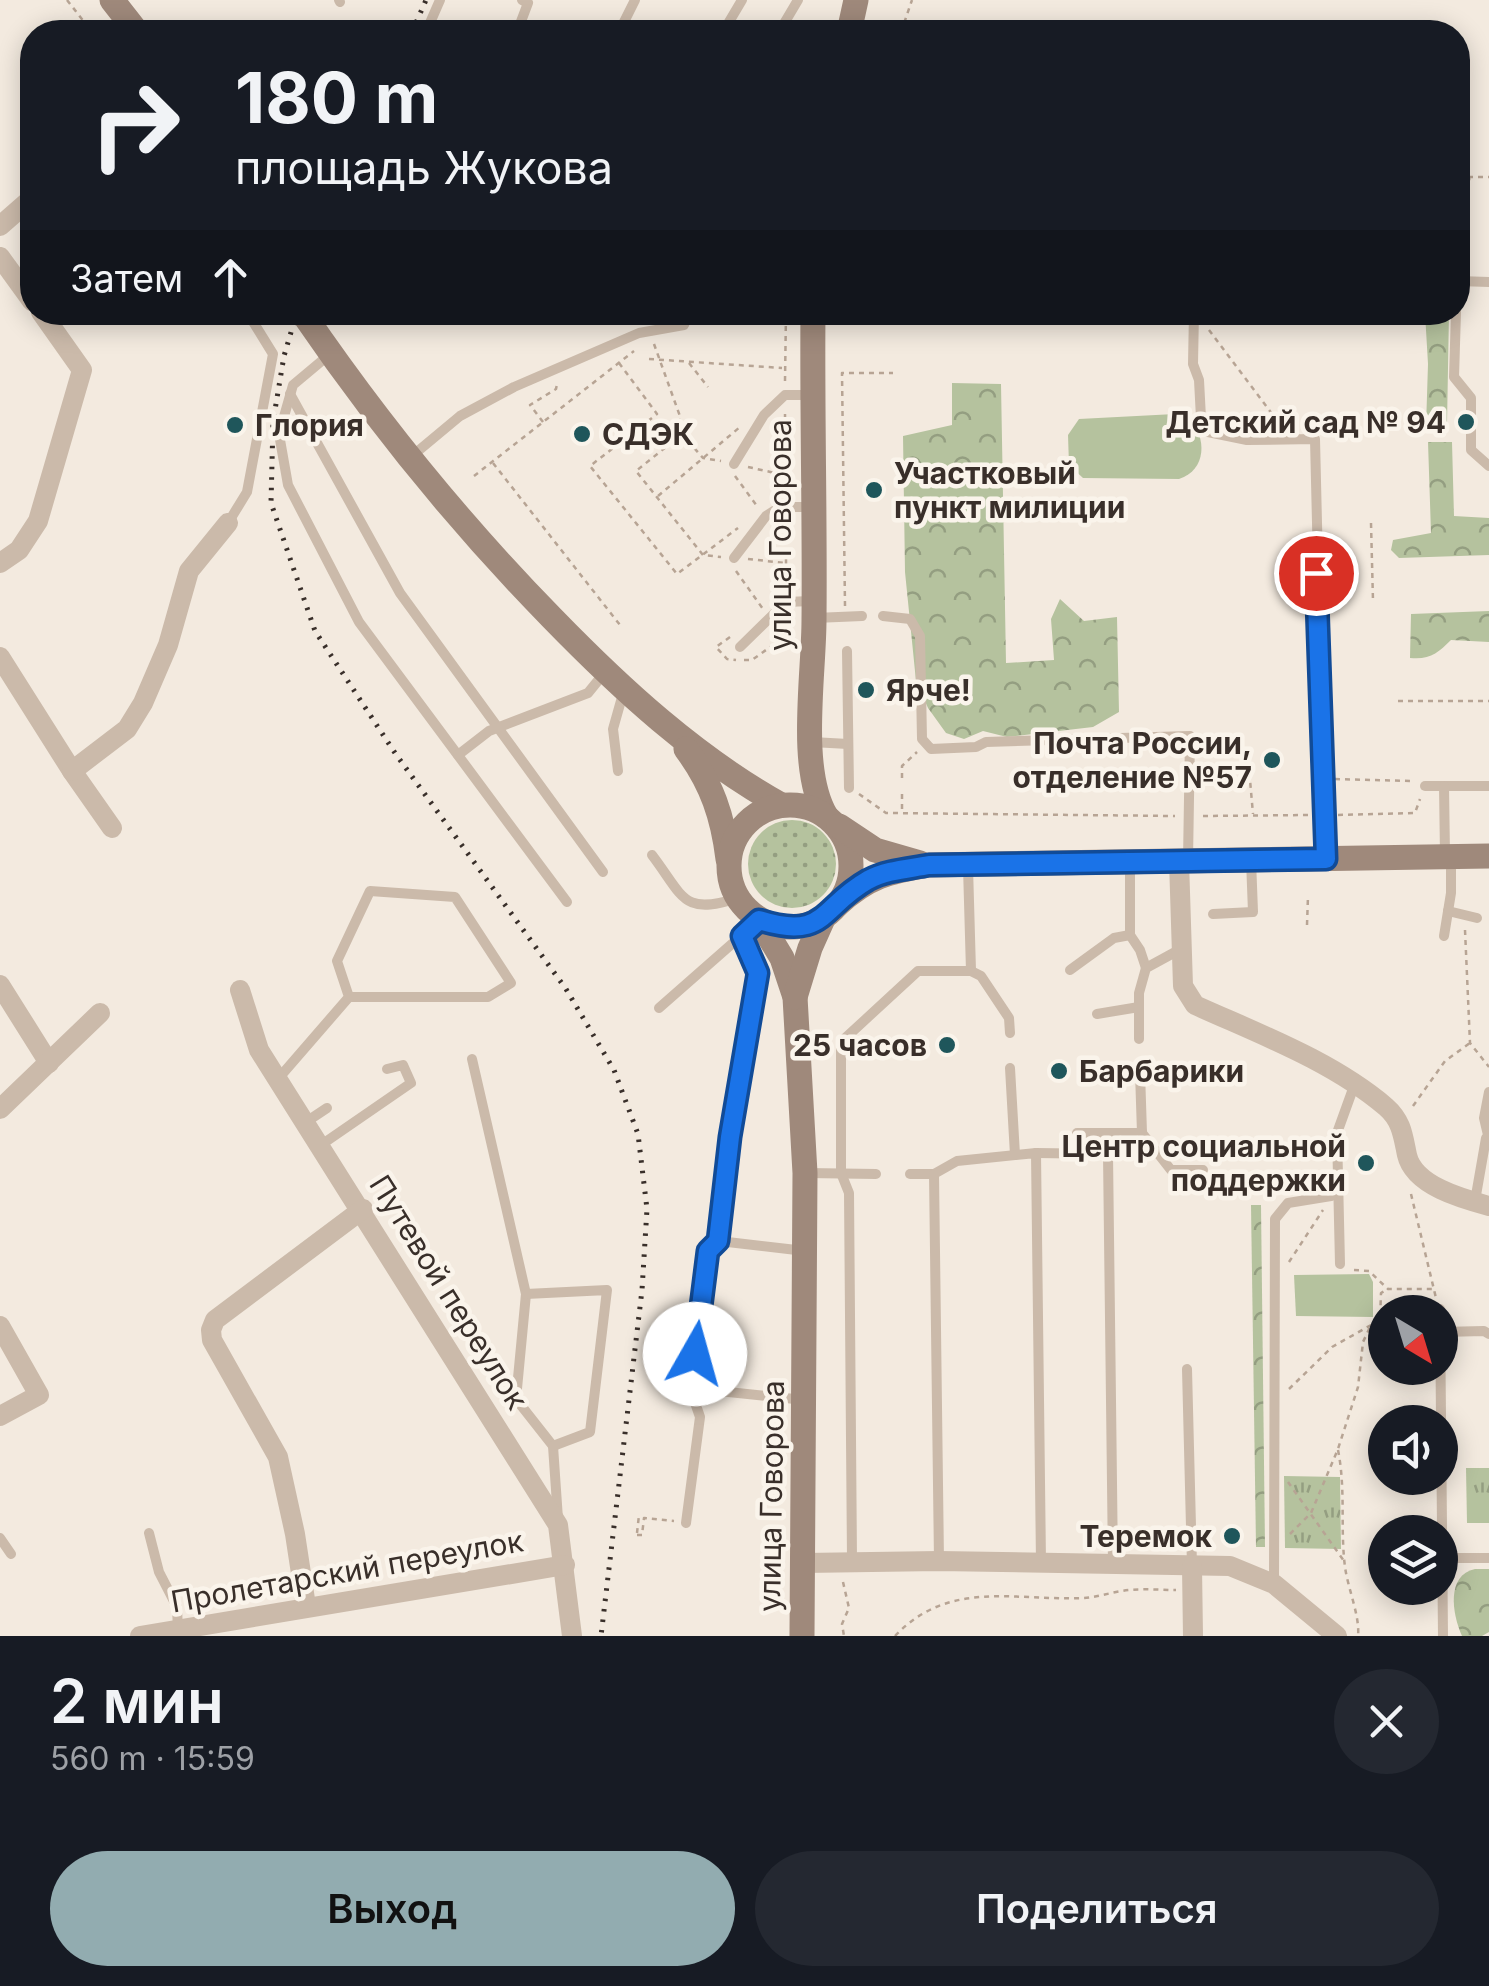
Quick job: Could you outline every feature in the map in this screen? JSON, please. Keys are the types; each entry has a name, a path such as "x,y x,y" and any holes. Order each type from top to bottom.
{"main road":[{"path":"112,0 128,20"},
{"path":"311,325 408,459 499,563 670,730 781,806"},
{"name":"улица Говорова","path":"810,749 814,325"},
{"path":"670,730 712,788 720,810 730,879 750,928 790,927 830,912 858,886 877,876 929,865 1489,856"},
{"path":"781,806 794,792 810,749"},
{"path":"810,749 814,794 845,839 852,866 850,880 830,912"},
{"path":"729,864 735,840 744,826 756,815 781,806 812,808 875,850 929,865"},
{"name":"улица Говорова","path":"795,997 810,948 830,912"},
{"name":"улица Говорова","path":"750,928 782,958 795,997 806,1251 802,1636"}],"street":[{"path":"0,226 20,208"},
{"path":"0,257 20,284"},
{"path":"0,563 19,550 38,521 82,370 49,325"},
{"path":"72,771 127,728 143,703 168,646 189,571 228,523"},
{"path":"0,656 112,828"},
{"path":"1184,861 1179,950 1182,986 1195,1004 1320,1064 1387,1108 1400,1124 1408,1160 1445,1194 1482,1204"},
{"path":"0,984 49,1063"},
{"name":"Путевой переулок","path":"240,990 259,1050 558,1525 572,1636"},
{"path":"0,1109 100,1013"},
{"path":"306,1606 278,1457 212,1340 211,1330 215,1320 363,1210"},
{"path":"0,1326 39,1395 0,1416"},
{"path":"804,1562 939,1560 1230,1566 1274,1584 1337,1636"},
{"name":"Пролетарский переулок","path":"140,1636 177,1633 306,1606 564,1566"},
{"path":"1192,1567 1192,1636"}],"lane":[{"path":"228,523 246,492 273,354 255,325"},
{"path":"408,459 460,416 487,402 639,334 684,325"},
{"path":"1194,325 1193,364 1199,380 1200,418 1208,432 1246,440 1315,439 1326,859"},
{"path":"1456,325 1454,378 1471,398 1470,450 1489,466"},
{"path":"330,354 293,385 290,394 279,434 288,485 359,622 567,902"},
{"path":"290,394 400,593 603,872"},
{"path":"729,463 785,395 812,395"},
{"path":"730,558 783,502 813,507"},
{"path":"740,646 786,602 846,617 862,616"},
{"path":"882,616 910,619 920,636 922,739 932,748 976,748 986,742 1190,736 1184,861"},
{"path":"847,651 849,788"},
{"path":"458,755 490,731 615,680 613,729 618,771"},
{"path":"810,749 848,744"},
{"path":"1424,786 1489,786"},
{"path":"1444,786 1448,858 1444,936"},
{"path":"652,855 686,900 696,906 711,907 738,898"},
{"path":"1212,914 1254,912 1251,860"},
{"path":"1130,862 1130,936 1146,968 1138,993 1140,1039"},
{"path":"968,864 970,971"},
{"path":"278,1079 349,997 488,997 512,983 454,897 370,891 337,962 349,997"},
{"path":"1448,911 1471,916"},
{"path":"659,1008 718,952 750,928 758,973 730,1137 718,1241 708,1251 690,1388 700,1418 686,1523"},
{"path":"1070,970 1114,938 1130,936"},
{"path":"1146,968 1179,950"},
{"path":"847,1560 849,1193 841,1174 841,1042 918,971 970,971 982,976 1009,1018 1010,1033"},
{"path":"1097,1014 1139,1007"},
{"path":"472,1058 526,1294 516,1399 553,1446 558,1525"},
{"path":"321,1146 412,1083 403,1065 386,1069"},
{"path":"1010,1068 1015,1155"},
{"path":"1140,1072 1142,1134 1172,1170 1203,1170"},
{"path":"1345,1267 1334,1194 1337,1133 1354,1086"},
{"path":"1482,1204 1488,1138 1484,1118 1489,1092"},
{"path":"306,1122 327,1108"},
{"path":"1077,1133 1142,1134"},
{"path":"1036,1153 1041,1564"},
{"path":"910,1174 934,1174 957,1161 1015,1155 1108,1154 1113,1565"},
{"path":"805,1173 876,1174"},
{"path":"934,1174 939,1560"},
{"path":"1274,1584 1275,1220 1288,1203 1334,1194"},
{"path":"718,1241 806,1251"},
{"path":"526,1294 608,1290 590,1432 553,1446"},
{"path":"1458,1331 1484,1330 1489,1334"},
{"path":"1186,1369 1192,1567"},
{"path":"1442,1385 1442,1515"},
{"path":"690,1388 806,1400"},
{"path":"149,1533 159,1572 177,1606 177,1633"},
{"path":"0,1538 11,1554"},
{"path":"1458,1558 1489,1558"},
{"path":"1443,1605 1443,1636"}],"path":[{"path":"67,0 83,20"},
{"path":"1470,177 1489,177"},
{"path":"786,325 783,502 787,635"},
{"path":"1208,328 1293,440"},
{"path":"660,336 653,346 682,419 674,425 703,458 786,475"},
{"path":"474,476 643,344"},
{"path":"628,346 634,351"},
{"path":"649,359 785,368"},
{"path":"688,361 708,387"},
{"path":"619,363 657,414 590,466 677,574 746,522"},
{"path":"846,617 842,373 893,373"},
{"path":"544,422 530,405 556,390 558,378"},
{"path":"657,497 744,423"},
{"path":"682,434 636,470 657,497 704,555 786,563"},
{"path":"492,462 620,624"},
{"path":"729,463 761,511"},
{"path":"1371,523 1373,601"},
{"path":"730,558 765,612"},
{"path":"1398,701 1489,702"},
{"path":"902,778 902,766 926,743"},
{"path":"849,788 886,814 1253,816 1415,813 1424,786 1406,779 1322,779"},
{"path":"1202,781 1250,780 1253,816"},
{"path":"902,794 902,814"},
{"path":"1307,924 1308,896"},
{"path":"1471,916 1470,1043 1489,1067"},
{"path":"1400,1124 1445,1061 1470,1043"},
{"path":"1408,1160 1410,1190 1434,1295"},
{"path":"1275,1283 1334,1194"},
{"path":"1345,1267 1369,1270 1388,1289"},
{"path":"1382,1295 1388,1289 1432,1289"},
{"path":"1274,1404 1332,1347 1368,1326"},
{"path":"1274,1549 1312,1513 1358,1387 1368,1330"},
{"path":"1338,1449 1344,1480 1344,1562 1358,1636"},
{"path":"1274,1463 1344,1562"},
{"path":"640,1515 637,1535 642,1536 644,1518 686,1523"},
{"path":"844,1636 842,1624 849,1608 843,1585 847,1560"},
{"path":"895,1636 929,1608 958,1599 1082,1598 1124,1590 1192,1589"}],"green space":[{"path":"1426,325 1449,325 1447,424 1426,427"},
{"path":"952,383 1001,384 1006,663 1054,660 1051,619 1060,599 1084,621 1117,617 1119,712 1093,727 1007,737 983,731 964,739 946,733 928,708 916,681 905,572 903,436 952,425"},
{"path":"1175,414 1189,418 1201,443 1199,461 1188,475 1179,479 1083,478 1069,465 1068,435 1079,419"},
{"path":"1428,442 1452,442 1454,516 1489,518 1489,555 1399,558 1391,550 1393,540 1431,533"},
{"path":"1489,611 1489,642 1451,640 1433,655 1410,658 1411,614"},
{"path":"792,820 809,823 823,833 833,847 833,881 823,895 809,905 792,908 775,905 761,895 751,881 748,864 751,847 761,833 775,823"},
{"path":"1251,1205 1261,1205 1265,1547 1256,1547"},
{"path":"1369,1274 1373,1295 1368,1295 1368,1317 1296,1316 1294,1275"},
{"path":"1466,1468 1489,1468 1489,1523 1467,1523"},
{"path":"1284,1476 1340,1477 1341,1549 1285,1548"},
{"path":"1489,1569 1489,1632 1482,1636 1462,1636 1456,1617 1458,1582 1466,1573"}],"railway":[{"path":"417,20 426,0"},
{"path":"293,325 273,422 271,503 315,631 395,753 566,989 614,1070 638,1134 647,1209 642,1290 601,1636"}],"place":[{"name":"Детский сад № 94","path":"1466,422"},
{"name":"Глория","path":"235,425"},
{"name":"СДЭК","path":"582,434"},
{"name":"Участковый пункт милиции","path":"874,490"},
{"name":"Ярче!","path":"866,690"},
{"name":"Почта России, отделение №57","path":"1272,760"},
{"name":"25 часов","path":"947,1045"},
{"name":"Барбарики","path":"1059,1071"},
{"name":"Центр социальной поддержки","path":"1366,1163"},
{"name":"Теремок","path":"1232,1536"}],"route":[{"path":"695,1354 708,1251 718,1241 730,1137 758,973 742,936 759,920 790,927 823,920 868,880 929,865 1326,859 1316,573"}]}
